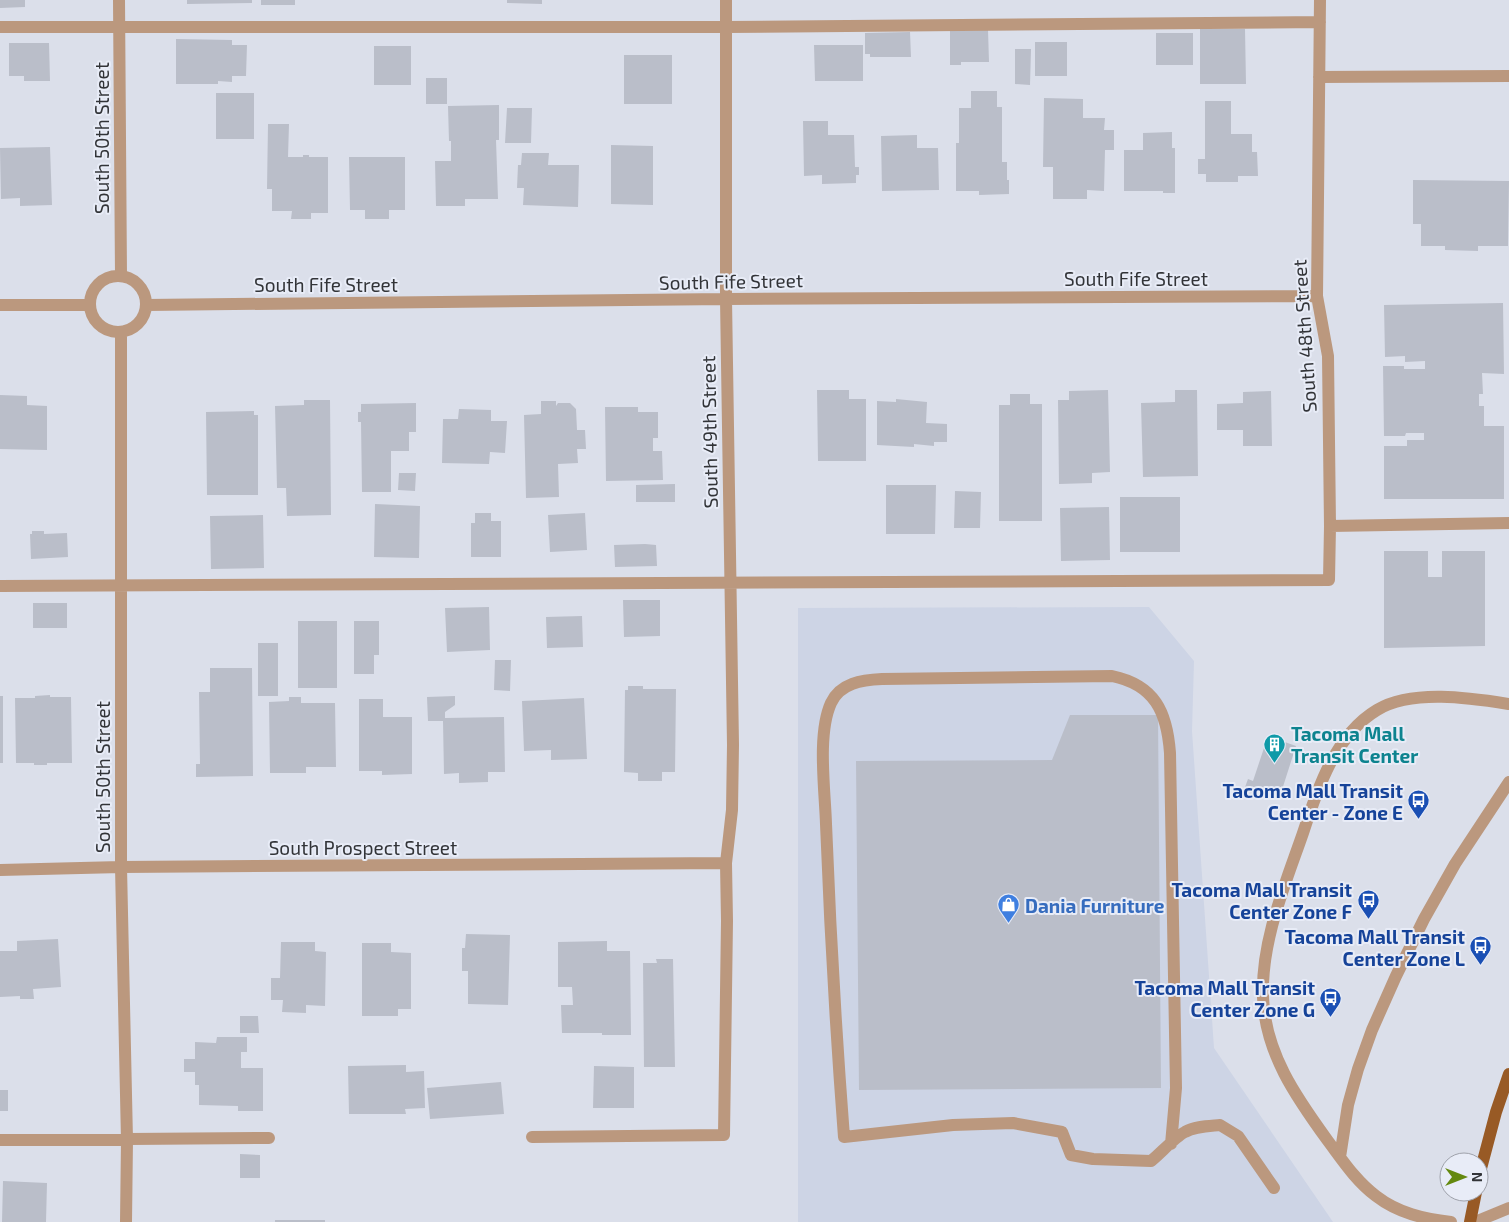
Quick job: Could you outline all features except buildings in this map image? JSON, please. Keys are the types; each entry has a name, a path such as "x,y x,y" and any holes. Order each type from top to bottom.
{"main road":[{"path":"1485,1152 1509,1074"},
{"path":"1470,1222 1474,1202"}],"street":[{"name":"South 50th Street","path":"119,0 121,276"},
{"name":"South 49th Street","path":"532,1137 724,1135 726,863 732,810 726,299 726,0"},
{"name":"South 48th Street","path":"730,582 1329,580 1328,356 1317,296 1320,0"},
{"path":"0,27 726,27 1320,22"},
{"path":"1319,77 1509,76"},
{"path":"121,276 136,282 141,289 146,305 141,320 128,331 121,333 102,329 95,322 89,305 90,296 102,280 121,276"},
{"name":"South Fife Street","path":"146,305 726,299 1317,296"},
{"path":"0,305 89,305"},
{"name":"South 50th Street","path":"121,333 121,867 127,1140 126,1222"},
{"path":"1330,526 1509,523"},
{"path":"0,586 730,582"},
{"path":"1171,1144 1176,1088 1170,753 1165,720 1154,698 1135,684 1112,676 882,679 854,682 845,688 831,702 826,723 823,751 829,900 844,1137 953,1125 1013,1123 1062,1132 1071,1154 1093,1160 1151,1161 1171,1144 1184,1132 1192,1128 1220,1125 1238,1136 1274,1188"},
{"path":"1451,1222 1419,1217 1385,1202 1362,1185 1340,1157 1290,1086 1271,1045 1263,995 1265,968 1276,912 1316,795 1344,741 1359,724 1377,710 1393,703 1414,699 1436,697 1460,698 1509,704"},
{"path":"1340,1157 1348,1105 1358,1069 1372,1030 1396,976 1424,919 1455,864 1509,782"},
{"name":"South Prospect Street","path":"0,870 121,867 726,863"},
{"path":"0,1140 269,1138"},
{"path":"1475,1222 1509,1208"}],"shaded area":[{"path":"1149,607 1194,661 1192,731 1214,1048 1333,1222 798,1222 798,608"}],"place":[{"name":"Tacoma Mall Transit Center","path":"1275,763"},
{"name":"Tacoma Mall Transit Center - Zone E","path":"1419,820"},
{"name":"Tacoma Mall Transit Center Zone F","path":"1368,919"},
{"name":"Dania Furniture","path":"1009,924"},
{"name":"Tacoma Mall Transit Center Zone L","path":"1481,966"},
{"name":"Tacoma Mall Transit Center Zone G","path":"1331,1017"}]}
